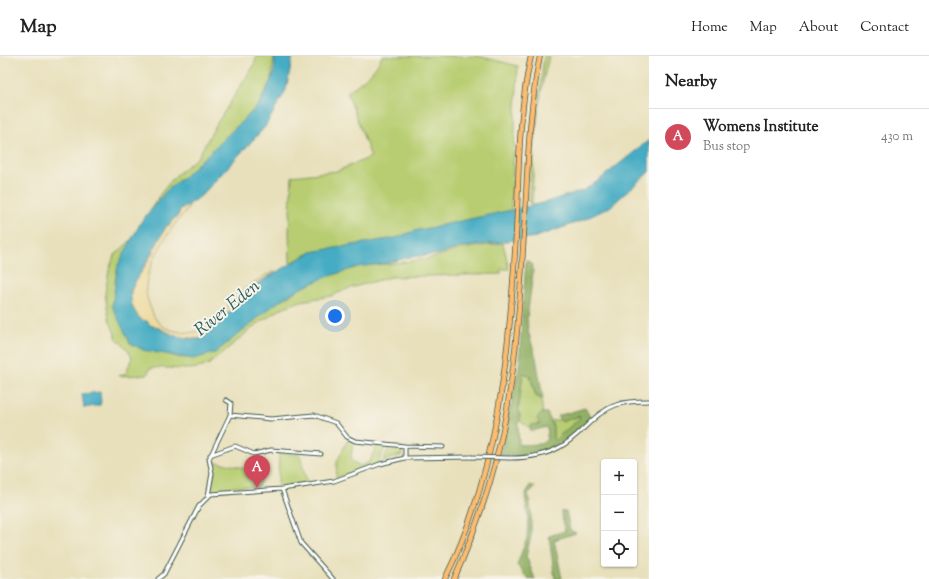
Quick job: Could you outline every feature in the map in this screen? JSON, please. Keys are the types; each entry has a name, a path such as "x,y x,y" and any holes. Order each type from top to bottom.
{"highway":[{"path":"445,579 466,526 481,482 498,409 507,350 514,270 520,131 525,88 531,56"},
{"path":"454,579 474,530 497,458 507,409 516,348 528,167 529,130 540,56"}],"street":[{"path":"208,496 212,473 209,462 210,455 230,415 232,403 226,400"},
{"path":"158,579 164,574 199,506 208,496 214,494 282,489 334,481 380,464 405,458 532,457 561,447 594,418 607,409 621,403 649,400"},
{"path":"230,415 271,419 314,415 336,422 347,437 355,441 405,446 443,447"},
{"path":"210,455 235,446 254,454 270,450 321,454"},
{"path":"405,446 405,458"},
{"path":"282,489 301,543 333,579"}],"green space":[{"path":"257,56 274,56 271,81 258,105 229,138 201,160 180,181 117,269 115,281 115,304 146,348 180,358 199,357 266,308 289,296 306,283 356,266 389,264 427,259 461,249 503,243 509,269 501,269 501,274 390,277 350,288 331,296 301,301 284,307 256,325 208,365 194,369 150,368 147,375 119,376 126,373 132,358 128,350 117,339 109,319 105,294 109,270 114,256 131,240 161,193 174,177 198,157 217,123 253,67"},
{"path":"382,56 478,56 518,66 511,211 415,231 395,238 312,252 290,263 289,231 292,176 337,171 371,157 347,92 372,72"},
{"path":"544,56 549,56 538,111 532,204 529,203 531,158"},
{"path":"526,260 532,264 533,272 527,318 528,331 536,358 543,399 536,396 530,376 523,373 518,409 521,419 518,423 519,445 540,444 546,441 548,431 546,427 532,431 530,430 531,425 540,424 537,418 542,413 547,413 553,426 553,438 555,440 580,418 579,416 562,422 557,416 585,408 590,417 571,436 550,448 526,454 500,455 519,368"},
{"path":"523,372 530,376 536,396 541,399 543,413 540,424 530,428 520,421 518,415"},
{"path":"579,416 580,418 555,440 553,438 553,426 551,421"},
{"path":"348,439 353,442 351,459 353,462 361,466 370,461 377,445 384,446 385,448 378,463 336,478 337,462"},
{"path":"392,446 403,448 402,455 383,461 389,447"},
{"path":"279,453 300,455 307,484 278,487"},
{"path":"214,462 239,467 262,477 258,487 232,487 230,490 213,492 211,489"},
{"path":"530,485 535,487 528,494 531,511 531,536 526,556 535,579 528,579 517,565 527,538 528,517 525,497"},
{"path":"561,511 566,511 570,530 576,533 554,540 562,579 555,579 549,536 565,531"}],"sand":[{"path":"189,205 187,210 166,237 149,271 146,293 154,316 161,325 167,329 184,332 195,332 204,329 251,284 273,271 274,273 255,285 255,289 250,295 234,307 203,338 198,339 176,336 155,326 151,326 147,321 143,321 135,312 131,304 132,289 150,258 162,233 167,225 170,225 174,218 178,216 180,210"}],"water":[{"name":"River Eden","path":"275,56 293,56 286,90 265,127 201,196 180,210 176,218 174,218 168,226 167,225 130,291 132,306 138,317 143,321 147,321 151,326 181,337 190,339 203,338 234,307 250,295 251,290 255,289 255,285 311,252 395,238 415,231 543,203 584,190 598,181 649,140 649,172 610,207 581,221 536,237 459,248 439,254 409,257 388,263 358,267 324,278 295,291 274,305 215,353 193,359 143,350 130,343 112,306 118,265 141,222 166,191 186,175 260,104 274,73"},
{"path":"100,392 100,405 84,408 82,394"}],"place":[{"name":"Womens Institute","path":"257,488"}]}
